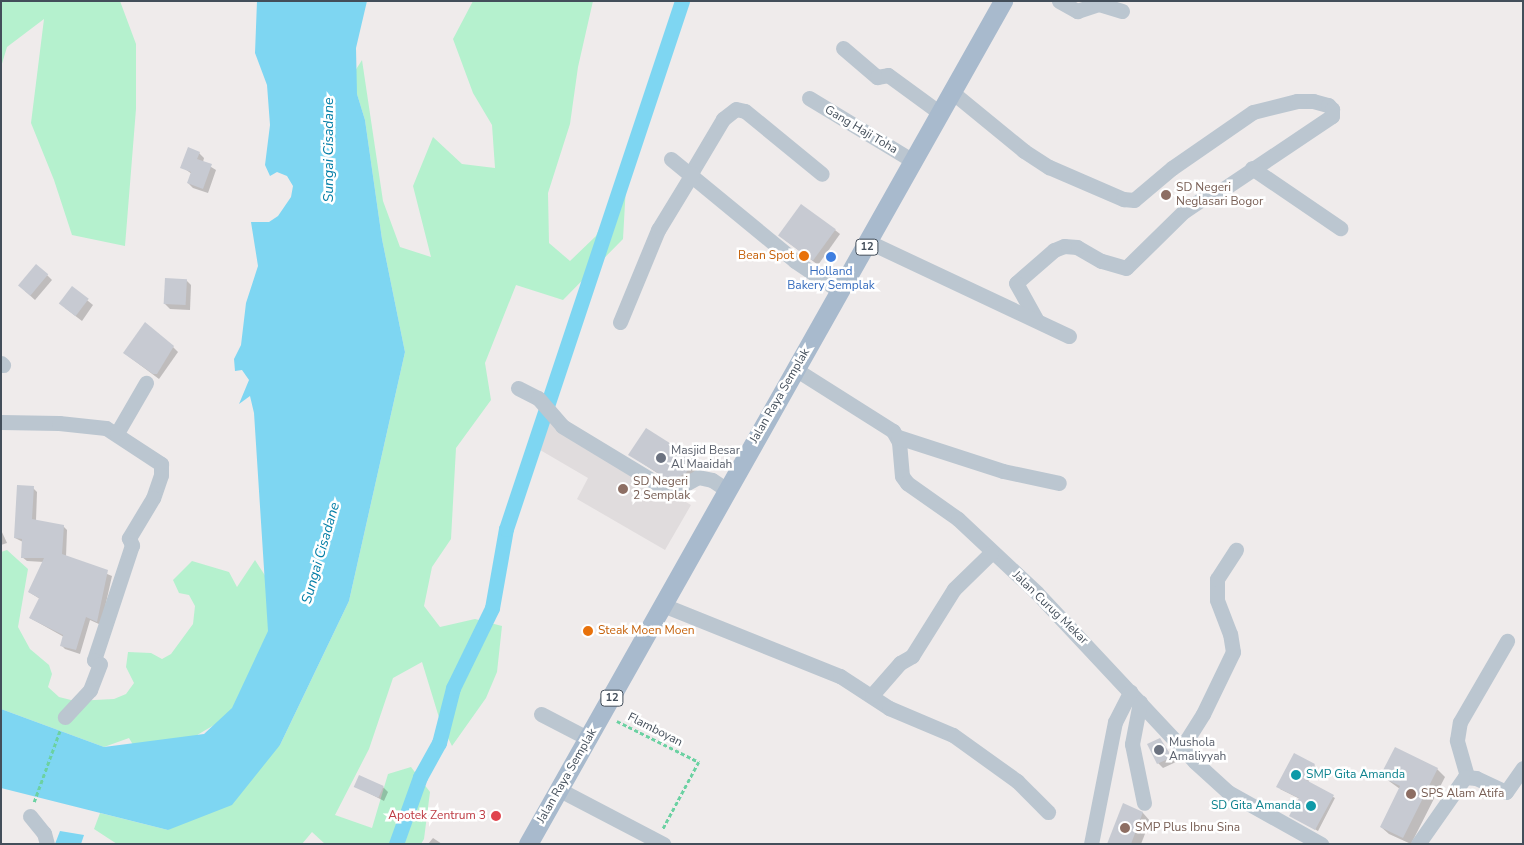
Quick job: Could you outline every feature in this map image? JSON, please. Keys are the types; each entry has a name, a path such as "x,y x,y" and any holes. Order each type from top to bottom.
{"main road":[{"name":"Jalan Raya Semplak","path":"528,844 603,714 795,369 870,242 1003,1"}],"street":[{"path":"1059,1 1077,11 1099,4 1122,10"},
{"path":"843,48 877,77 888,76 940,113"},
{"path":"952,92 1024,151 1048,167 1123,199 1134,200 1172,168 1254,112 1297,101 1313,101 1331,107 1332,116 1213,196 1204,197 1184,211 1126,268 1108,264 1077,247 1064,246 1054,250 1016,283 1036,319"},
{"name":"Gang Haji Toha","path":"809,98 913,161"},
{"path":"620,322 658,230 722,119 736,109 745,111 822,174"},
{"path":"671,159 796,261 841,292"},
{"path":"1252,168 1340,228"},
{"path":"870,242 1069,336"},
{"path":"795,369 894,431 898,437 1003,470 1059,483"},
{"path":"117,433 146,383"},
{"path":"518,388 538,398 562,426 670,492 698,477 712,480 727,490"},
{"path":"1,422 68,424 106,428 156,458 161,464 161,475 153,498 129,538 132,545 94,660 100,664 94,681 90,690 65,717"},
{"name":"Jalan Curug Mekar","path":"898,437 902,476 907,483 958,519 1075,631 1181,749 1228,792 1321,844"},
{"path":"1181,749 1203,714 1232,652 1230,634 1217,600 1217,579 1236,550"},
{"path":"872,696 900,663 912,656 954,589 992,553"},
{"path":"664,605 840,676 890,708 953,735 991,759 1048,812"},
{"path":"1467,776 1457,740 1460,722 1506,641"},
{"path":"1135,697 1132,744 1144,803"},
{"path":"1091,844 1115,722 1135,697"},
{"path":"541,714 589,738"},
{"path":"1467,776 1506,792 1523,768"},
{"path":"1418,844 1467,776"},
{"path":"558,789 660,842"},
{"path":"30,816 44,833 47,844"}],"path":[{"name":"Flamboyan","path":"603,714 699,762 660,842"},
{"path":"30,816 65,717"}],"shaded area":[{"name":"SD Negeri 2 Semplak","path":"549,422 691,505 665,550 577,499 588,478 535,447"}],"green space":[{"path":"1,1 120,1 136,44 136,109 125,246 72,235 54,180 31,123 44,19 7,47 1,67"},
{"path":"473,1 593,1 578,67 570,124 548,193 549,243 570,261 596,236 627,168 623,239 563,300 516,285 485,363 491,400 456,448 451,539 432,567 424,606 440,627 475,619 502,626 497,672 486,698 452,746 441,724 422,662 393,678 369,749 335,815 372,828 388,774 411,767 430,792 424,839 421,844 325,844 312,832 302,844 117,844 94,829 100,813 168,830 280,745 349,601 405,352 382,239 365,120 356,91 355,71 362,60 383,201 400,247 431,257 413,186 433,137 462,164 495,168 492,125 473,93 453,39"},
{"path":"7,550 28,569 18,627 30,649 49,665 52,674 48,687 59,697 75,701 114,699 126,694 134,683 126,667 128,652 151,653 162,659 171,654 193,624 195,606 189,595 179,593 173,580 192,561 229,572 237,587 255,560 286,608 238,711 175,748 136,750 129,738 104,747 1,709 1,552"}],"water":[{"name":"Sungai Cisadane","path":"257,1 367,1 356,48 357,94 365,120 382,239 405,352 349,601 280,745 232,805 168,830 1,788 1,709 104,747 204,734 232,708 268,631 254,413 250,396 239,404 249,380 242,370 235,371 234,359 241,345 246,303 258,266 251,222 269,222 278,216 291,197 293,186 287,176 277,172 270,176 265,165 270,125 267,85 255,53"},
{"path":"60,831 84,835 81,844 55,844"}],"building":[{"path":"188,147 200,152 197,159 212,164 203,189 187,183 191,172 180,168"},
{"path":"801,204 836,229 813,261 778,236"},
{"path":"36,264 48,274 30,296 18,285"},
{"path":"165,278 187,279 186,305 164,304"},
{"path":"72,286 89,299 76,316 59,304"},
{"path":"145,322 174,346 157,374 153,374 123,353"},
{"name":"Masjid Besar Al Maaidah","path":"646,428 695,459 686,473 671,481 628,455"},
{"path":"17,485 34,486 32,519 64,525 62,554 108,570 97,622 86,617 76,650 60,646 63,635 29,618 39,598 28,592 44,558 21,558 22,539 14,538"},
{"name":"Mushola Amaliyyah","path":"1160,738 1172,757 1157,764 1147,744"},
{"name":"SPS Alam Atifa","path":"1395,747 1438,768 1403,838 1380,827 1400,786 1380,776"},
{"path":"1294,753 1315,764 1306,780 1334,795 1315,830 1289,816 1299,798 1276,787"},
{"path":"359,775 384,786 378,798 354,787"},
{"name":"SMP Plus Ibnu Sina","path":"1123,803 1143,812 1131,844 1107,844"}],"waterway":[{"path":"396,844 420,777 439,743 453,688 492,608 506,529 682,1"}],"place":[{"name":"SD Negeri Neglasari Bogor","path":"1166,195"},
{"name":"Bean Spot","path":"804,256"},
{"name":"Holland Bakery Semplak","path":"831,257"},
{"name":"Masjid Besar Al Maaidah","path":"661,458"},
{"name":"SD Negeri 2 Semplak","path":"623,489"},
{"name":"Steak Moen Moen","path":"588,631"},
{"name":"Mushola Amaliyyah","path":"1159,750"},
{"name":"SMP Gita Amanda","path":"1296,775"},
{"name":"SPS Alam Atifa","path":"1411,794"},
{"name":"SD Gita Amanda","path":"1311,806"},
{"name":"Apotek Zentrum 3","path":"496,816"},
{"name":"SMP Plus Ibnu Sina","path":"1125,828"}]}
